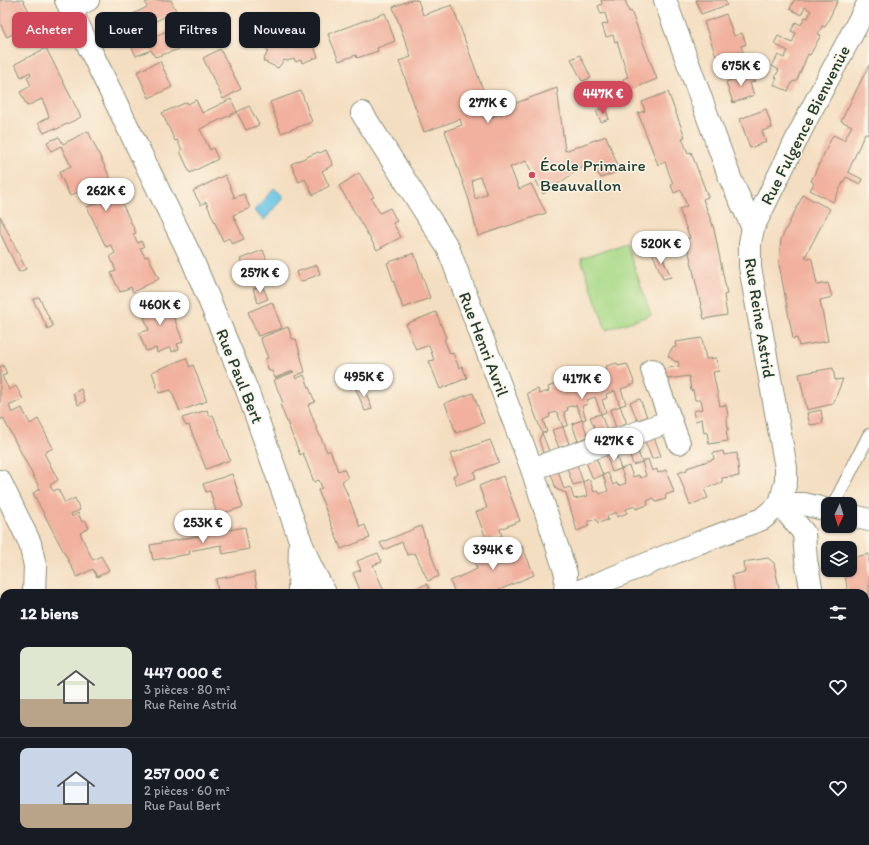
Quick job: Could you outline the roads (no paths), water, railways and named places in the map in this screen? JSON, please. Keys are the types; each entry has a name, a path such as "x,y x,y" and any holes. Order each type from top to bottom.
{"street":[{"path":"665,0 730,178 753,228"},
{"name":"Rue Fulgence Bienvenüe","path":"753,228 808,116 869,2"},
{"name":"Rue Paul Bert","path":"75,3 192,259 247,390 300,540 311,567 323,589"},
{"name":"Rue Henri Avril","path":"362,113 448,248 532,469 566,574 564,589"},
{"name":"Rue Reine Astrid","path":"753,228 750,243 750,267 786,468 786,482 780,504"},
{"path":"652,370 679,443"},
{"path":"532,469 671,421"},
{"path":"0,481 30,543 34,566 34,589"},
{"path":"780,504 804,533 806,560 811,589"},
{"path":"585,589 762,519 780,504 804,504 821,508"},
{"path":"857,517 869,520"},
{"name":"Rue Paul Bert","path":"299,589 300,540"}],"lane":[{"path":"838,497 869,435"}],"water":[{"path":"274,188 284,197 264,220 254,211"}],"place":[{"name":"École Primaire Beauvallon","path":"532,175"}]}
